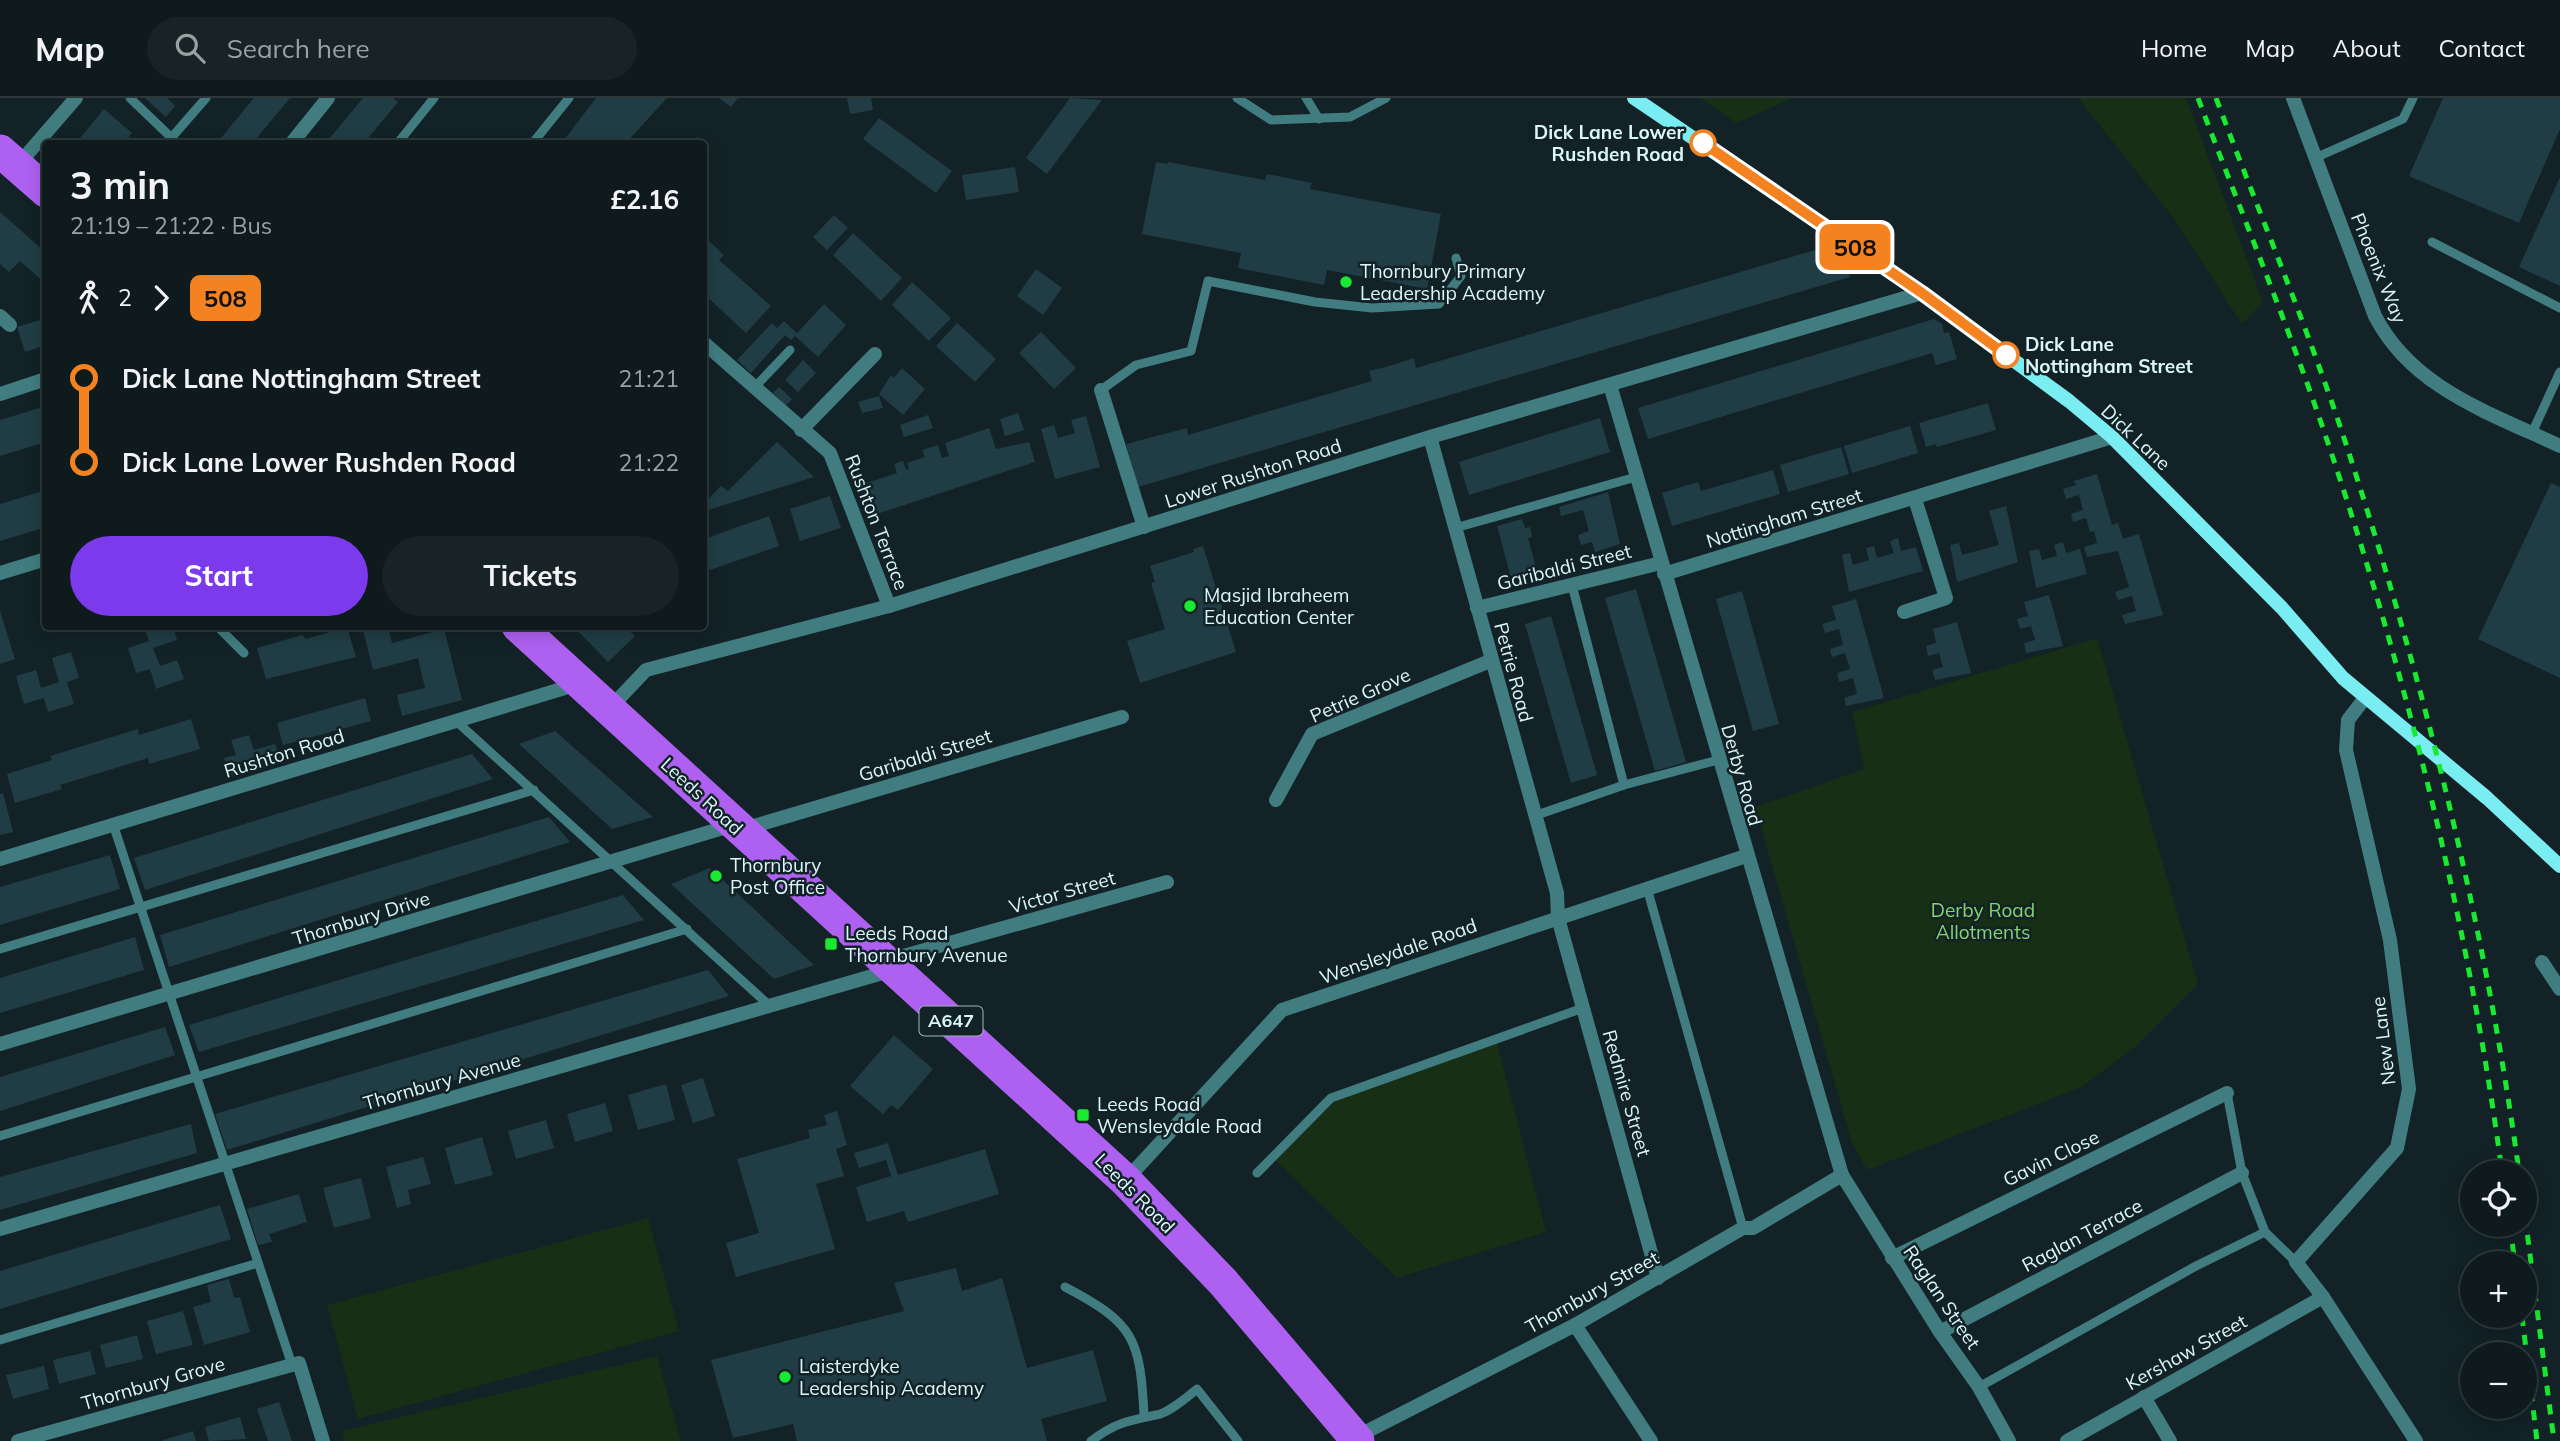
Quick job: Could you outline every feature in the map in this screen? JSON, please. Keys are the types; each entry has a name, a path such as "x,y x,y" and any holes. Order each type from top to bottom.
{"highway":[{"path":"8,159 42,188"},
{"name":"Leeds Road","path":"522,630 736,828 891,965 1125,1180 1223,1282 1357,1439"}],"street":[{"path":"8,159 76,98"},
{"path":"294,140 328,98"},
{"name":"Dick Lane","path":"1634,98 1922,293 2068,401 2112,437 2282,608 2365,698 2487,798 2560,866"},
{"name":"Phoenix Way","path":"2292,98 2375,316 2394,347 2434,385 2560,446"},
{"name":"Lower Rushton Road","path":"609,709 646,670 889,606 1430,437 1922,293"},
{"name":"Rushton Terrace","path":"707,346 830,453 889,606"},
{"path":"801,430 875,354"},
{"path":"0,394 42,380"},
{"name":"Derby Road","path":"1610,385 1746,856 1842,1175"},
{"path":"1101,390 1144,527"},
{"name":"Petrie Road","path":"1430,437 1490,661 1557,893 1558,918"},
{"name":"Nottingham Street","path":"1663,568 1915,499 2112,437"},
{"path":"1904,612 1946,598 1915,499"},
{"path":"0,573 42,560"},
{"name":"Garibaldi Street","path":"1477,608 1572,585 1663,568"},
{"name":"Petrie Grove","path":"1276,800 1312,734 1490,661"},
{"name":"Rushton Road","path":"0,859 580,683"},
{"name":"New Lane","path":"2296,1262 2397,1148 2409,1089 2390,940 2346,750 2348,720 2365,698"},
{"name":"Garibaldi Street","path":"736,828 1122,717"},
{"name":"Thornbury Drive","path":"0,1044 170,996 614,861 736,828"},
{"name":"Wensleydale Road","path":"1125,1180 1282,1010 1746,856"},
{"name":"Victor Street","path":"891,965 1167,882"},
{"name":"Redmire Street","path":"1558,918 1658,1278"},
{"path":"2542,962 2560,989"},
{"name":"Thornbury Avenue","path":"0,1229 770,1006 891,965"},
{"name":"Gavin Close","path":"1892,1258 2227,1093"},
{"name":"Raglan Terrace","path":"1940,1332 2242,1173"},
{"name":"Thornbury Street","path":"1357,1439 1575,1325 1743,1228 1752,1228 1842,1175"},
{"name":"Raglan Street","path":"1842,1175 1892,1258 1979,1387 2009,1441"},
{"path":"2296,1262 2323,1297 2416,1441"},
{"name":"Kershaw Street","path":"2067,1441 2323,1297"},
{"path":"1575,1325 1651,1441"},
{"path":"295,1364 323,1441"},
{"name":"Thornbury Grove","path":"18,1441 295,1364"},
{"path":"2144,1397 2170,1441"}],"lane":[{"path":"130,98 175,140 206,98"},
{"path":"400,140 434,98"},
{"path":"535,140 569,98"},
{"path":"1237,98 1271,120 1350,117 1386,98"},
{"path":"1306,98 1319,119"},
{"path":"2315,158 2403,119 2413,98"},
{"path":"2432,242 2560,308"},
{"path":"1101,390 1136,365 1191,351 1208,281 1315,303 1372,307 1439,304 1461,276 1456,258"},
{"path":"754,388 790,350"},
{"path":"2532,433 2559,375"},
{"path":"1455,528 1636,477"},
{"path":"1572,585 1624,785"},
{"path":"221,630 244,653"},
{"path":"456,721 614,861 770,1006"},
{"path":"1534,816 1624,785 1718,760"},
{"path":"0,949 534,790"},
{"path":"113,824 258,1263 295,1364"},
{"path":"1647,888 1743,1228"},
{"path":"0,1136 688,929"},
{"path":"1257,1173 1331,1098 1583,1008"},
{"path":"2227,1093 2242,1173 2265,1232 2296,1262"},
{"path":"1979,1387 2196,1266 2265,1232"},
{"path":"0,1340 258,1263"},
{"path":"1065,1287 1107,1309 1126,1328 1143,1381 1144,1415"},
{"path":"1091,1441 1111,1426 1144,1415 1157,1415 1197,1389 1238,1441"}],"green space":[{"path":"1700,98 1793,98 1736,123"},
{"path":"2078,98 2186,98 2263,302 2242,324 2172,216"},
{"name":"Derby Road Allotments","path":"2097,638 2198,984 2135,1047 2082,1087 1867,1170 1852,1143 1755,807 1864,769 1852,712"},
{"path":"1497,1043 1546,1232 1397,1278 1275,1160 1335,1101"},
{"path":"648,1218 679,1331 358,1419 327,1305"},
{"path":"657,1356 681,1441 344,1441 342,1431"}],"building":[{"path":"145,98 167,98 175,106 166,117"},
{"path":"254,98 290,98 255,140 219,140"},
{"path":"363,98 393,98 398,102 366,140 328,140"},
{"path":"596,98 667,98 629,140 564,140"},
{"path":"719,98 738,98 731,107"},
{"path":"847,98 871,98 873,110 850,114"},
{"path":"1070,98 1102,100 1047,174 1026,158"},
{"path":"2443,98 2560,98 2560,129 2519,223 2409,176"},
{"path":"104,109 132,133 126,140 78,140"},
{"path":"879,118 952,171 936,193 863,139"},
{"path":"1156,162 1265,180 1267,174 1312,183 1310,189 1441,214 1427,289 1327,270 1324,285 1238,268 1241,253 1142,234"},
{"path":"1015,167 1019,192 966,200 962,175"},
{"path":"2560,177 2560,286 2519,267"},
{"path":"0,212 42,249 42,280 20,261 9,272 0,264"},
{"path":"834,215 848,228 827,250 813,237"},
{"path":"853,233 902,278 881,301 833,255"},
{"path":"707,239 724,255 719,260 771,306 746,333 707,297"},
{"path":"1815,250 1817,255 1830,252 1845,261 1850,277 1138,487 1126,444 1187,428 1188,435 1372,381 1369,371 1414,358 1416,368"},
{"path":"1036,269 1062,288 1043,315 1017,296"},
{"path":"912,282 951,318 929,341 892,305"},
{"path":"824,304 846,325 818,357 795,336 791,340 785,335 751,373 737,360 772,323 777,328 784,321 797,333"},
{"path":"42,319 42,346 25,352 17,327"},
{"path":"1934,319 1942,324 1944,333 1949,332 1957,359 1936,365 1932,353 1648,439 1638,408"},
{"path":"957,323 996,359 975,382 936,346"},
{"path":"1041,332 1076,368 1054,389 1019,353"},
{"path":"803,360 816,373 798,392 785,380"},
{"path":"902,368 925,389 903,415 879,394 891,375 894,378"},
{"path":"779,387 792,399 786,406 773,393"},
{"path":"879,396 883,408 862,413 858,402"},
{"path":"1988,403 1996,430 1937,447 1936,444 1926,447 1919,423"},
{"path":"42,407 42,443 0,456 0,420"},
{"path":"1018,413 1024,430 1005,436 1000,419"},
{"path":"928,415 933,428 904,437 900,425"},
{"path":"1086,416 1100,467 1055,479 1041,429 1054,425 1058,438 1075,433 1071,420"},
{"path":"1600,418 1610,452 1469,495 1459,462"},
{"path":"1910,426 1918,453 1852,473 1844,446"},
{"path":"989,428 996,449 1029,442 1035,462 877,514 867,483 897,473 894,464 903,461 906,470 909,469 907,463 925,457 922,450 938,445 942,458 949,456 945,443"},
{"path":"777,442 814,477 707,510 707,500 721,486 728,491"},
{"path":"1841,447 1849,474 1788,492 1780,465"},
{"path":"1773,470 1780,494 1672,526 1662,493 1698,482 1701,491"},
{"path":"2097,474 2112,525 2118,523 2123,539 2139,534 2163,615 2125,624 2122,615 2136,611 2132,596 2118,600 2115,592 2129,587 2118,551 2087,557 2084,547 2097,543 2094,531 2090,532 2086,518 2073,522 2071,514 2083,510 2079,495 2066,499 2063,489 2076,485 2074,481"},
{"path":"2551,483 2560,487 2560,678 2478,639"},
{"path":"42,491 42,528 0,541 0,504"},
{"path":"1608,492 1620,544 1595,552 1592,542 1581,545 1578,535 1589,531 1583,510 1561,516 1559,507"},
{"path":"830,496 841,528 800,541 790,509"},
{"path":"2006,506 2018,562 1957,582 1950,545 1959,543 1962,555 1999,545 1989,511"},
{"path":"769,516 779,546 707,571 707,538"},
{"path":"1522,519 1525,528 1530,527 1532,537 1528,538 1537,571 1511,578 1497,526"},
{"path":"1898,538 1901,551 1916,547 1923,571 1849,592 1842,555 1850,553 1853,565 1869,560 1866,548 1874,546 1877,558 1894,553 1890,541"},
{"path":"2063,542 2066,553 2080,549 2087,574 2036,588 2029,551 2039,549 2042,560 2057,556 2054,545"},
{"name":"Masjid Ibraheem Education Center","path":"1203,546 1236,652 1140,683 1127,641 1165,629 1151,583 1155,582 1150,566 1194,552 1193,549"},
{"path":"1636,589 1686,762 1655,771 1605,598"},
{"path":"1742,591 1779,724 1753,731 1716,599"},
{"path":"2049,595 2063,646 2026,653 2024,643 2035,640 2031,626 2020,629 2017,619 2028,616 2024,602"},
{"path":"1856,599 1884,698 1846,706 1844,698 1857,694 1853,678 1839,682 1837,673 1850,669 1845,653 1832,657 1830,649 1843,645 1839,629 1825,633 1822,624 1836,620 1832,606"},
{"path":"0,611 15,659 0,664"},
{"path":"1551,616 1597,775 1571,783 1525,624"},
{"path":"1957,622 1971,673 1935,680 1932,670 1943,667 1939,653 1928,656 1926,646 1936,643 1933,629"},
{"path":"145,630 174,630 177,640 153,648 160,666 177,660 184,679 156,689 150,669 136,673 128,648 149,641"},
{"path":"337,630 348,630 356,657 266,679 257,648 302,635 306,639"},
{"path":"363,630 389,630 392,643 444,630 462,700 402,716 397,695 425,688 418,658 373,670"},
{"path":"577,630 629,630 635,636 608,662"},
{"path":"71,652 79,678 67,682 74,704 48,712 44,698 24,704 16,676 36,670 41,688 59,682 52,658"},
{"path":"365,698 371,721 283,745 277,723"},
{"path":"191,719 200,749 149,764 148,758 60,785 62,789 15,803 7,774 52,760 50,756 138,729 139,735"},
{"path":"555,731 653,817 612,829 519,744"},
{"path":"249,735 254,750 275,744 281,761 230,776 224,758 236,755 231,740"},
{"path":"472,754 493,779 145,890 134,858"},
{"path":"3,793 13,832 0,835 0,794"},
{"path":"549,817 570,842 169,967 160,935"},
{"path":"110,855 120,889 0,925 0,887"},
{"path":"710,868 814,965 774,979 671,884"},
{"path":"623,895 644,920 199,1052 189,1025"},
{"path":"135,937 144,970 0,1013 0,978"},
{"path":"708,970 729,996 227,1150 215,1114"},
{"path":"165,1027 175,1055 0,1111 0,1077"},
{"path":"894,1035 933,1069 898,1110 891,1105 883,1114 850,1086"},
{"path":"703,1078 715,1116 693,1123 681,1085"},
{"path":"666,1084 675,1120 638,1130 628,1095"},
{"path":"605,1103 613,1131 575,1142 567,1114"},
{"path":"837,1111 847,1145 836,1149 844,1176 816,1184 835,1249 736,1277 726,1243 759,1233 737,1159 810,1138 808,1130 827,1125 824,1115"},
{"path":"546,1120 554,1148 516,1159 508,1131"},
{"path":"191,1124 197,1153 0,1210 0,1177"},
{"path":"482,1137 493,1175 455,1185 445,1148"},
{"path":"888,1143 898,1175 985,1149 999,1194 908,1222 904,1211 867,1222 856,1187 891,1176 886,1160 859,1168 854,1153"},
{"path":"423,1157 431,1184 408,1190 411,1204 397,1208 386,1167"},
{"path":"361,1178 371,1218 334,1228 323,1188"},
{"path":"299,1194 307,1222 269,1234 272,1242 258,1245 247,1209"},
{"path":"220,1205 231,1239 0,1309 0,1271"},
{"path":"956,1268 962,1291 1002,1278 1027,1368 1093,1350 1107,1401 1041,1419 1047,1441 797,1441 793,1424 733,1438 711,1360 904,1311 894,1283"},
{"path":"229,1279 234,1298 240,1297 250,1332 204,1345 193,1307 211,1302 207,1285"},
{"path":"183,1311 193,1345 156,1354 147,1321"},
{"path":"137,1335 143,1359 106,1368 100,1345"},
{"path":"90,1351 96,1374 59,1384 53,1360"},
{"path":"44,1366 49,1389 13,1399 6,1375"},
{"path":"279,1402 292,1441 268,1441 257,1409"},
{"path":"240,1417 246,1439 209,1441 205,1427"},
{"path":"193,1431 196,1441 163,1441 163,1440"}],"railway":[{"path":"2198,98 2327,440 2409,711 2432,802 2472,987 2500,1160"},
{"path":"2216,98 2328,392 2399,616 2448,800 2469,892 2505,1078 2517,1160"},
{"path":"2512,1237 2513,1251"},
{"path":"2528,1237 2554,1441"},
{"path":"2523,1328 2537,1441"}],"bus line":[{"name":"508","path":"1703,143 1922,293 2006,355"}],"place":[{"name":"Dick Lane Lower Rushden Road","path":"1703,143"},
{"name":"Thornbury Primary Leadership Academy","path":"1346,282"},
{"name":"Dick Lane Nottingham Street","path":"2006,355"},
{"name":"Masjid Ibraheem Education Center","path":"1190,606"},
{"name":"Thornbury Post Office","path":"716,876"},
{"name":"Leeds Road Thornbury Avenue","path":"831,944"},
{"name":"Leeds Road Wensleydale Road","path":"1083,1115"},
{"name":"Laisterdyke Leadership Academy","path":"785,1377"}]}
